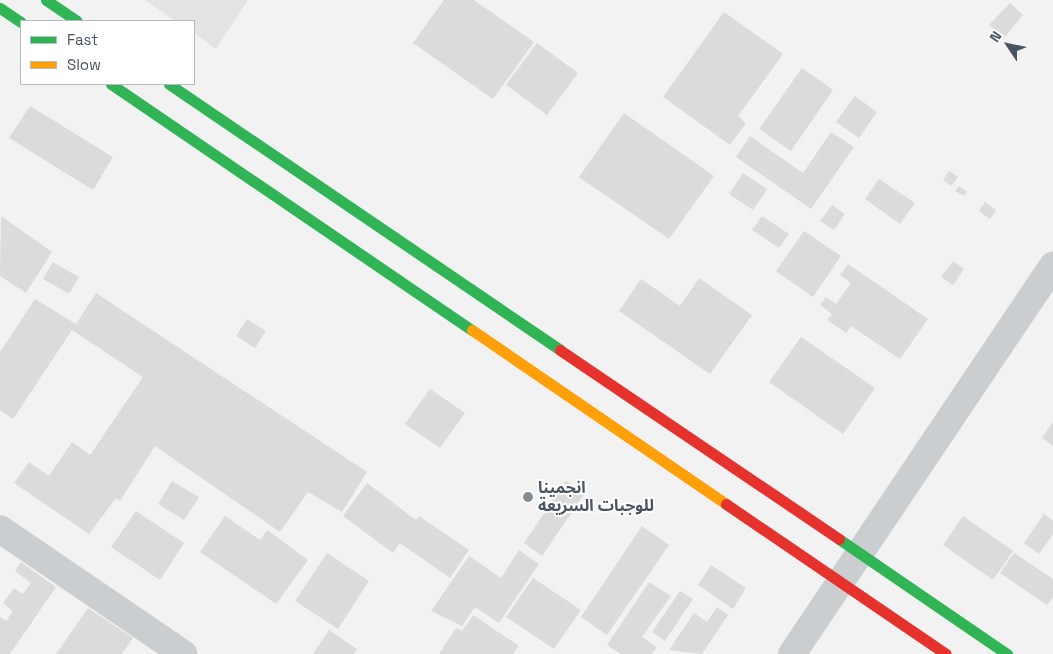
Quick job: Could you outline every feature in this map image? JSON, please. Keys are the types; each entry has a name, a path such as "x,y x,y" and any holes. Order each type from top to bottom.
{"street":[{"path":"46,0 76,20"},
{"path":"0,8 20,21"},
{"path":"112,85 946,654"},
{"path":"170,85 1007,654"},
{"path":"792,654 858,553 1053,268"},
{"path":"0,529 183,654"}],"shaded area":[{"path":"145,0 248,0 216,49 195,34 195,20 175,20"}],"building":[{"path":"444,0 474,0 534,42 493,99 413,43"},
{"path":"1010,3 1023,15 1004,38 989,25"},
{"path":"724,12 783,54 738,116 746,123 730,145 663,97"},
{"path":"537,43 578,73 547,115 506,85"},
{"path":"802,68 833,90 791,151 759,129"},
{"path":"855,96 877,112 859,138 836,122"},
{"path":"30,106 113,157 93,190 9,138"},
{"path":"624,113 714,176 669,239 579,177"},
{"path":"831,132 854,147 811,209 736,157 750,136 803,173"},
{"path":"949,171 958,177 951,186 943,180"},
{"path":"743,173 767,189 753,210 729,194"},
{"path":"879,179 915,203 900,224 865,199"},
{"path":"959,186 967,192 964,196 955,191"},
{"path":"985,202 996,210 990,219 979,211"},
{"path":"832,205 845,214 834,230 820,221"},
{"path":"1,216 52,252 26,293 0,276"},
{"path":"762,216 789,234 779,248 752,230"},
{"path":"804,231 841,256 813,297 776,271"},
{"path":"953,261 964,269 953,285 941,277"},
{"path":"53,262 79,277 69,294 43,279"},
{"path":"848,264 928,319 900,359 851,326 846,333 827,320 832,314 820,305 826,297 836,304 851,283 840,275"},
{"path":"699,278 752,315 710,374 619,311 641,279 680,306"},
{"path":"96,293 367,472 342,512 308,492 280,532 155,446 120,501 116,498 89,534 14,483 29,462 49,476 72,442 90,455 143,377 72,330 13,419 0,410 0,352 35,299 76,324"},
{"path":"247,319 266,331 255,348 236,336"},
{"path":"801,337 875,388 843,434 769,382"},
{"path":"430,389 465,413 440,448 405,424"},
{"path":"1053,422 1053,446 1042,438"},
{"path":"172,481 199,497 184,520 158,504"},
{"path":"566,481 585,493 542,556 524,543"},
{"path":"367,483 416,520 419,516 469,550 450,578 400,543 393,553 343,516"},
{"path":"136,511 184,543 160,580 111,547"},
{"path":"1044,514 1053,521 1053,534 1039,554 1024,543"},
{"path":"225,516 260,540 267,530 308,560 276,604 200,552"},
{"path":"963,516 1013,551 993,580 943,545"},
{"path":"642,526 669,545 607,635 581,617"},
{"path":"519,550 539,564 499,623 475,607 462,626 431,611 469,556 501,578"},
{"path":"327,553 369,581 338,629 295,601"},
{"path":"1014,553 1053,579 1053,597 1047,605 1000,573"},
{"path":"21,562 56,587 10,654 0,654 0,617 6,621 13,611 3,603 14,588 23,594 31,583 15,571"},
{"path":"711,565 746,588 733,609 698,585"},
{"path":"533,578 581,610 554,649 506,617"},
{"path":"649,582 671,596 642,637 657,647 652,654 621,654 607,645"},
{"path":"680,591 693,599 665,641 652,632"},
{"path":"717,607 728,615 702,654 669,650 694,613 707,622"},
{"path":"88,608 133,638 122,654 56,654"},
{"path":"473,615 519,646 513,654 439,654 456,628 462,631"},
{"path":"329,630 357,649 354,654 313,654"}],"traffic: fast":[{"path":"46,0 76,20"},
{"path":"0,8 20,21"},
{"path":"112,85 472,330"},
{"path":"170,85 560,350"},
{"path":"839,539 1007,654"}],"traffic: slow":[{"path":"472,330 726,504"}],"traffic: jam":[{"path":"560,350 839,539"},
{"path":"726,504 946,654"}],"place":[{"name":"انجمينا للوجبات السريعة","path":"528,497"}]}
